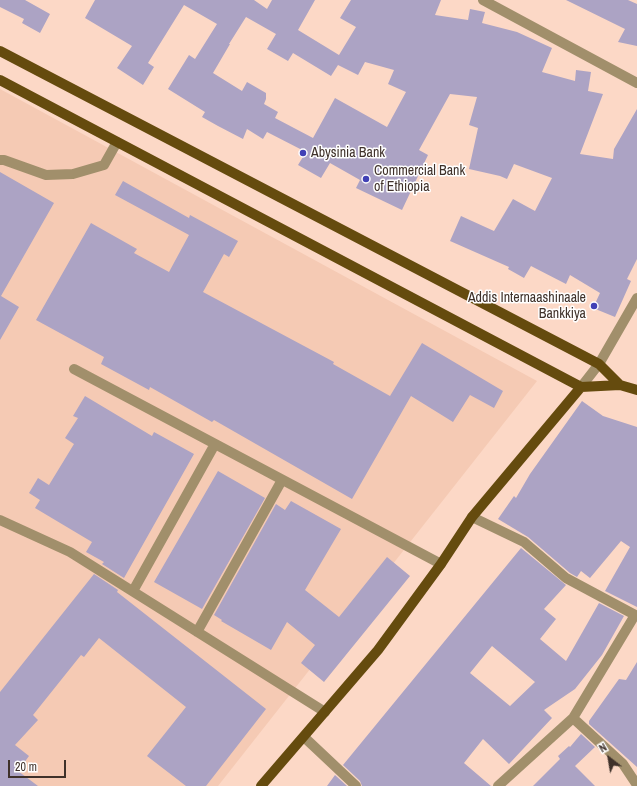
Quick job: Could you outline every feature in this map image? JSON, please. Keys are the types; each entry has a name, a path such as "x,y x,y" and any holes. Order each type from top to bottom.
{"main road":[{"path":"0,51 599,364 620,385"},
{"path":"0,80 581,387 620,385 637,390"},
{"path":"261,786 378,650 441,564 472,517 581,387"}],"street":[{"path":"483,0 637,84"},
{"path":"0,160 4,160 46,175 73,174 104,165 117,142"},
{"path":"581,387 599,364 637,298"},
{"path":"74,369 441,564"},
{"path":"133,591 215,444"},
{"path":"197,632 282,480"},
{"path":"472,517 524,542 566,578 636,616 573,718 498,786"},
{"path":"0,520 70,552 325,712"},
{"path":"573,718 623,764 637,785"},
{"path":"304,737 356,786"}],"shaded area":[{"path":"0,89 537,381 218,786 0,786"}],"building":[{"path":"0,0 25,0 50,14 40,33 22,23 24,19 0,7"},
{"path":"95,0 254,0 267,9 272,0 315,0 298,30 339,55 356,27 340,18 351,0 441,0 435,15 468,20 470,9 485,12 482,23 517,32 552,48 542,72 575,81 576,70 591,72 588,91 603,94 580,154 613,159 614,149 637,109 637,259 627,279 631,281 615,317 593,308 600,293 570,275 566,284 531,266 524,278 508,269 509,267 450,241 461,216 494,231 513,199 535,211 552,178 514,164 507,179 469,169 478,128 469,125 477,97 450,94 419,150 428,155 402,210 356,188 360,180 330,163 321,178 298,165 306,152 267,132 263,139 247,129 243,139 202,117 205,112 168,89 189,55 195,59 217,24 184,5 148,63 154,67 143,85 117,68 132,46 85,18","holes":["246,17 276,34 267,49 288,61 293,53 331,76 338,65 358,75 365,62 394,70 388,84 406,92 387,127 335,98 313,138 275,118 278,112 264,104 266,93 247,82 242,91 213,73"]},
{"path":"566,0 628,0 637,4 637,46 618,42 625,29"},
{"path":"0,172 54,203 1,296 19,307 0,340"},
{"path":"123,181 189,218 190,215 238,241 229,257 224,254 203,292 334,362 333,364 390,396 422,343 503,391 494,408 470,395 453,422 411,396 352,499 214,420 212,422 150,387 149,390 101,364 104,357 36,320 91,223 137,249 134,253 169,272 189,235 115,195"},
{"path":"85,396 152,436 154,432 194,454 124,578 102,564 104,562 86,552 92,542 35,508 40,500 29,493 38,478 49,485 74,444 65,438 78,418 73,416"},
{"path":"582,401 603,416 637,427 637,607 605,591 630,547 621,541 590,578 581,571 577,577 570,573 528,537 498,519 514,496 516,498 530,474"},
{"path":"218,471 265,498 202,609 154,582"},
{"path":"291,501 341,529 305,590 339,617 387,557 410,576 324,682 301,663 315,645 287,622 271,650 221,621 222,620 214,615 276,504 285,510"},
{"path":"521,548 566,585 544,609 556,619 540,639 566,661 599,603 624,616 602,655 575,689 544,710 552,718 509,764 483,739 464,763 491,786 362,786 360,781 343,765","holes":["492,646 535,682 510,706 470,673"]},
{"path":"94,574 118,590 117,592 266,709 206,786 186,786 147,756 186,707 99,638 84,657 81,655 33,715 38,720 15,745 29,756 18,771 38,786 0,786 0,692"},
{"path":"637,662 637,767 589,724 589,721 619,679 626,680"},
{"path":"581,734 595,747 575,766 595,786 533,786 560,759 558,756 569,746 570,747"},
{"path":"335,775 347,786 327,786"}],"place":[{"name":"Abysinia Bank","path":"303,153"},
{"name":"Commercial Bank of Ethiopia","path":"366,179"},
{"name":"Addis Internaashinaale Bankkiya","path":"594,306"}]}
